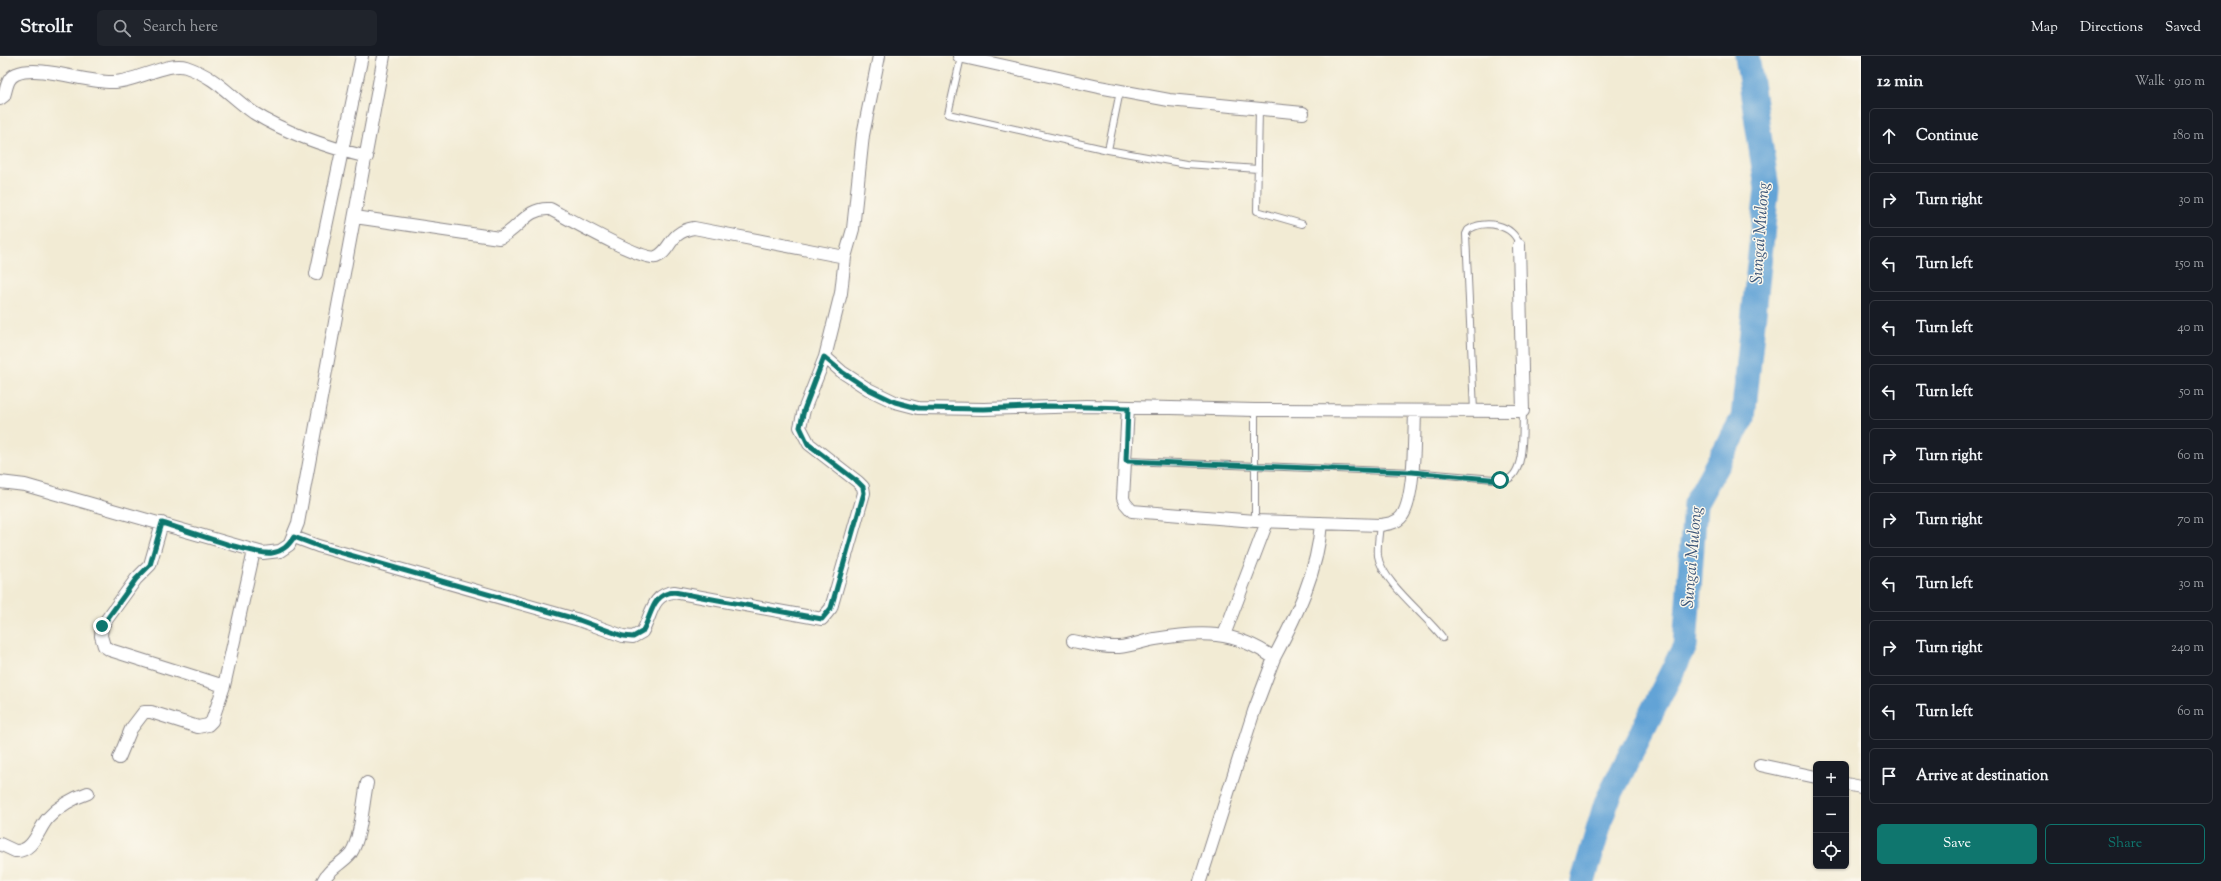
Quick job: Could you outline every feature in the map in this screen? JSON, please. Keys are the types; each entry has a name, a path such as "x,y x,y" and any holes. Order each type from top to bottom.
{"street":[{"path":"0,482 25,485 254,550 271,553 289,545 294,537 316,433 331,338 356,217 355,154 362,56"},
{"path":"316,274 355,154 384,56"},
{"path":"294,537 318,546 579,620 628,637 642,632 655,601 664,594 674,592 822,619 831,608 864,493 863,487 858,482 808,444 800,427 804,410 824,357 841,293 845,257 852,228 863,135 878,56"},
{"path":"960,56 1120,91 1169,100 1303,113"},
{"path":"0,100 4,96 8,81 12,76 21,72 45,72 112,82 133,80 172,66 182,66 218,83 253,112 275,124 355,154"},
{"path":"356,217 499,238 505,236 532,212 543,209 550,210 634,252 651,257 661,254 679,232 694,228 845,257"},
{"path":"824,357 842,372 868,389 895,402 918,408 984,409 1049,406 1415,412 1523,411 1519,245"},
{"path":"1128,408 1123,498 1125,504 1132,511 1261,521 1380,525 1395,522 1402,516 1409,494 1412,472 1415,412"},
{"path":"1224,635 1261,521"},
{"path":"162,523 150,565 136,579 102,626 101,636 104,646 110,650 224,686"},
{"path":"1200,881 1254,711 1274,658 1295,618 1316,559 1321,523"},
{"path":"119,758 131,728 144,712 151,712 198,727 204,727 210,723 215,715 224,686 254,550"},
{"path":"1073,641 1119,647 1154,639 1192,634 1224,635 1261,649 1274,658"},
{"path":"1760,765 1813,776"},
{"path":"323,881 331,868 346,859 352,851 356,840 367,783"},
{"path":"1849,785 1861,787"},
{"path":"0,844 15,852 26,848 31,845 48,818 72,798 88,794"}],"lane":[{"path":"960,56 948,114 1108,150 1186,164 1258,169"},
{"path":"1108,150 1120,91"},
{"path":"1259,109 1257,211 1302,224"},
{"path":"1474,411 1466,234 1468,230 1474,227 1498,225 1511,230 1518,239 1519,245"},
{"path":"1255,410 1254,465 1261,521"},
{"path":"1126,461 1412,472 1500,480 1512,478 1516,474 1520,464 1523,411"},
{"path":"1380,525 1378,553 1382,568 1413,607 1443,638"}],"waterway":[{"name":"Sungai Mulong","path":"1583,881 1606,803 1685,646 1695,504 1743,418 1767,188 1747,56"}],"route":[{"path":"102,626 136,579 150,565 162,523 263,553 271,553 280,550 289,545 294,537 318,546 436,578 579,620 628,637 633,637 642,632 655,601 664,594 674,592 820,620 826,617 831,608 864,493 863,487 858,482 808,444 802,434 800,421 824,357 828,362 852,380 868,389 895,402 918,408 952,410 1087,406 1128,408 1126,461 1412,472 1500,480"}]}
